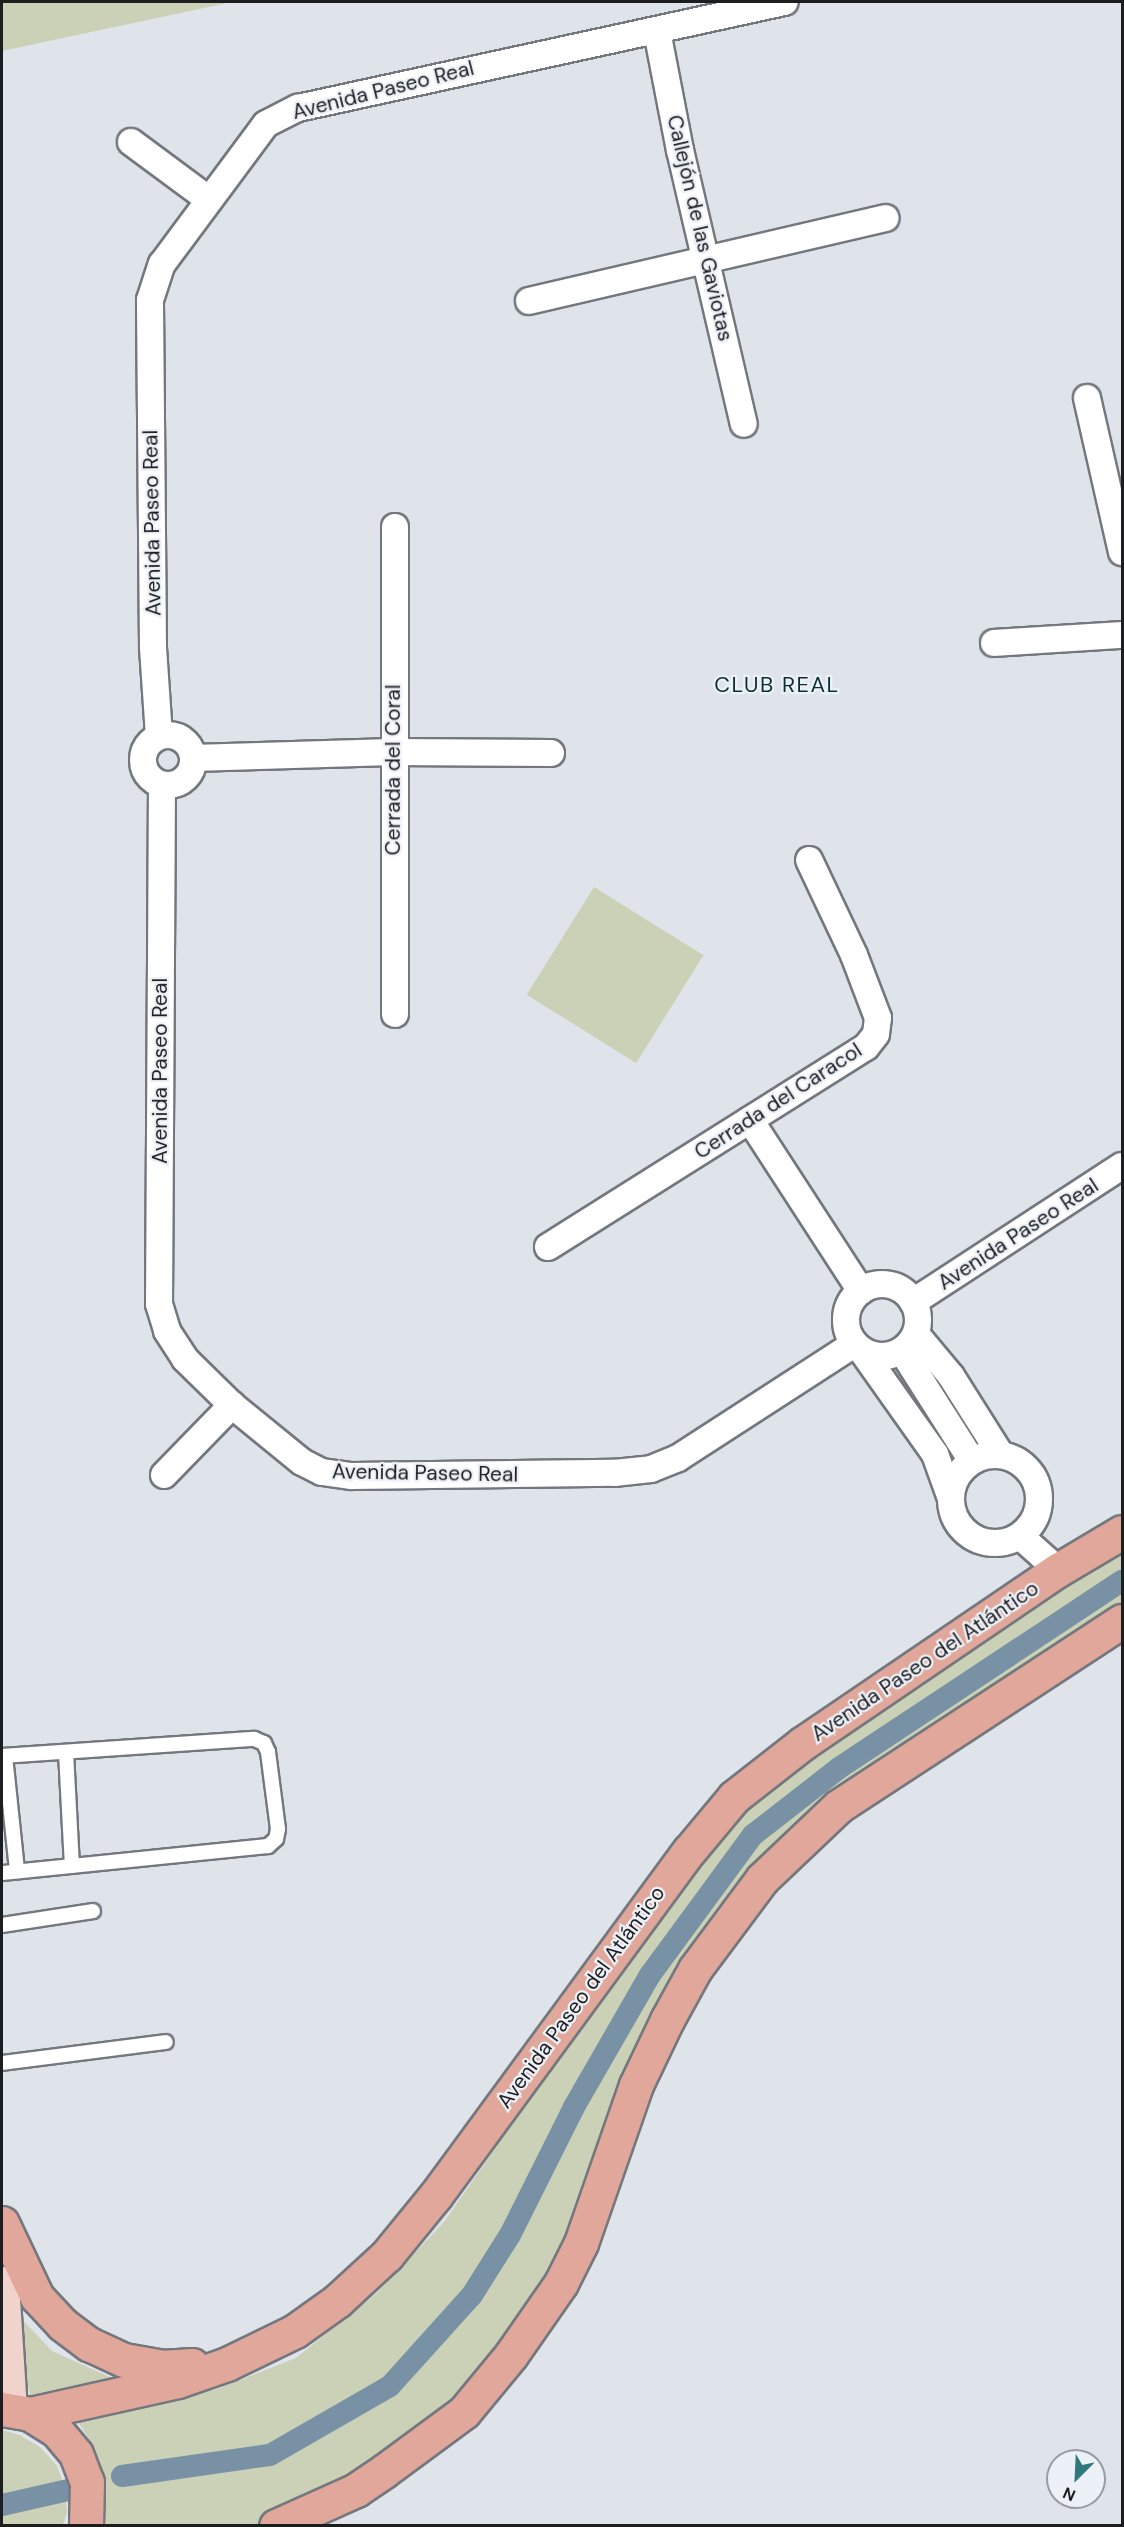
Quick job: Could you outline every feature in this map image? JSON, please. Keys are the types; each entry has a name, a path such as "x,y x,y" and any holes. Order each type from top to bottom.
{"main road":[{"name":"Avenida Paseo del Atlántico","path":"14,2411 178,2382 227,2364 295,2331 338,2301 387,2255 436,2195 689,1851 734,1797 803,1743 1058,1570 1122,1532"},
{"path":"276,2526 356,2490 384,2471 464,2412 511,2355 561,2283 581,2243 636,2085 667,2020 695,1969 762,1879 838,1806 1122,1621"},
{"path":"2,2223 37,2297 62,2324 89,2344 124,2360 162,2367 227,2364"},
{"path":"2,2283 14,2411 56,2430 76,2454 87,2482 90,2512 86,2526"}],"street":[{"name":"Avenida Paseo Real","path":"159,736 153,635 150,300 162,264 208,199 266,124 298,108 784,2"},
{"name":"Callejón de las Gaviotas","path":"657,31 680,150 708,258 744,424"},
{"path":"131,142 208,199"},
{"path":"529,301 885,218"},
{"path":"1087,398 1122,552"},
{"name":"Cerrada del Coral","path":"395,526 392,752 395,1014"},
{"path":"994,643 1122,634"},
{"path":"159,736 177,737 190,749 193,758 188,776 180,782 162,785 147,775 143,766 145,748 159,736"},
{"path":"193,758 392,752 551,753"},
{"name":"Avenida Paseo Real","path":"162,785 159,1304 167,1331 185,1359 232,1405 302,1462 322,1472 352,1476 614,1473 651,1468 678,1458 858,1347"},
{"name":"Cerrada del Caracol","path":"548,1247 866,1047 876,1034 878,1018 855,955 809,860"},
{"path":"750,1120 861,1291"},
{"name":"Avenida Paseo Real","path":"913,1302 1122,1166"},
{"path":"858,1347 882,1357 909,1342 918,1324 913,1302 896,1287 872,1286 861,1291 852,1299 846,1322 858,1347 935,1454 957,1523 967,1534 993,1544 1020,1536 1038,1512 1038,1489 1028,1470 1001,1455 951,1376 909,1342"},
{"path":"909,1342 972,1461"},
{"path":"164,1475 232,1405"},
{"path":"950,1496 953,1482 972,1461 1001,1455"},
{"path":"1020,1536 1058,1570"}],"lane":[{"path":"2,1873 268,1846 276,1839 278,1829 268,1752 264,1743 254,1739 3,1756 17,1871"},
{"path":"66,1752 72,1866"},
{"path":"2,1925 93,1911"},
{"path":"2,2063 166,2042"}],"green space":[{"path":"2,2 232,2 2,51"},
{"path":"594,887 703,955 636,1063 527,995"},
{"path":"1122,1549 1122,1608 915,1744 658,2006 562,2273 484,2382 369,2477 260,2525 103,2525 105,2480 93,2445 74,2416 217,2389 296,2358 377,2293 444,2222 636,1945 734,1819 785,1772"},
{"path":"16,2313 52,2351 121,2382 31,2402"},
{"path":"2,2430 19,2435 40,2447 57,2466 65,2488 67,2512 63,2525 2,2525"}],"waterway":[{"path":"122,2476 270,2455 390,2386 472,2295 510,2235 574,2107 650,1975 753,1835 839,1768 1122,1581"},
{"path":"2,2505 68,2490"}],"district":[{"name":"CLUB REAL","path":"777,685"}]}
